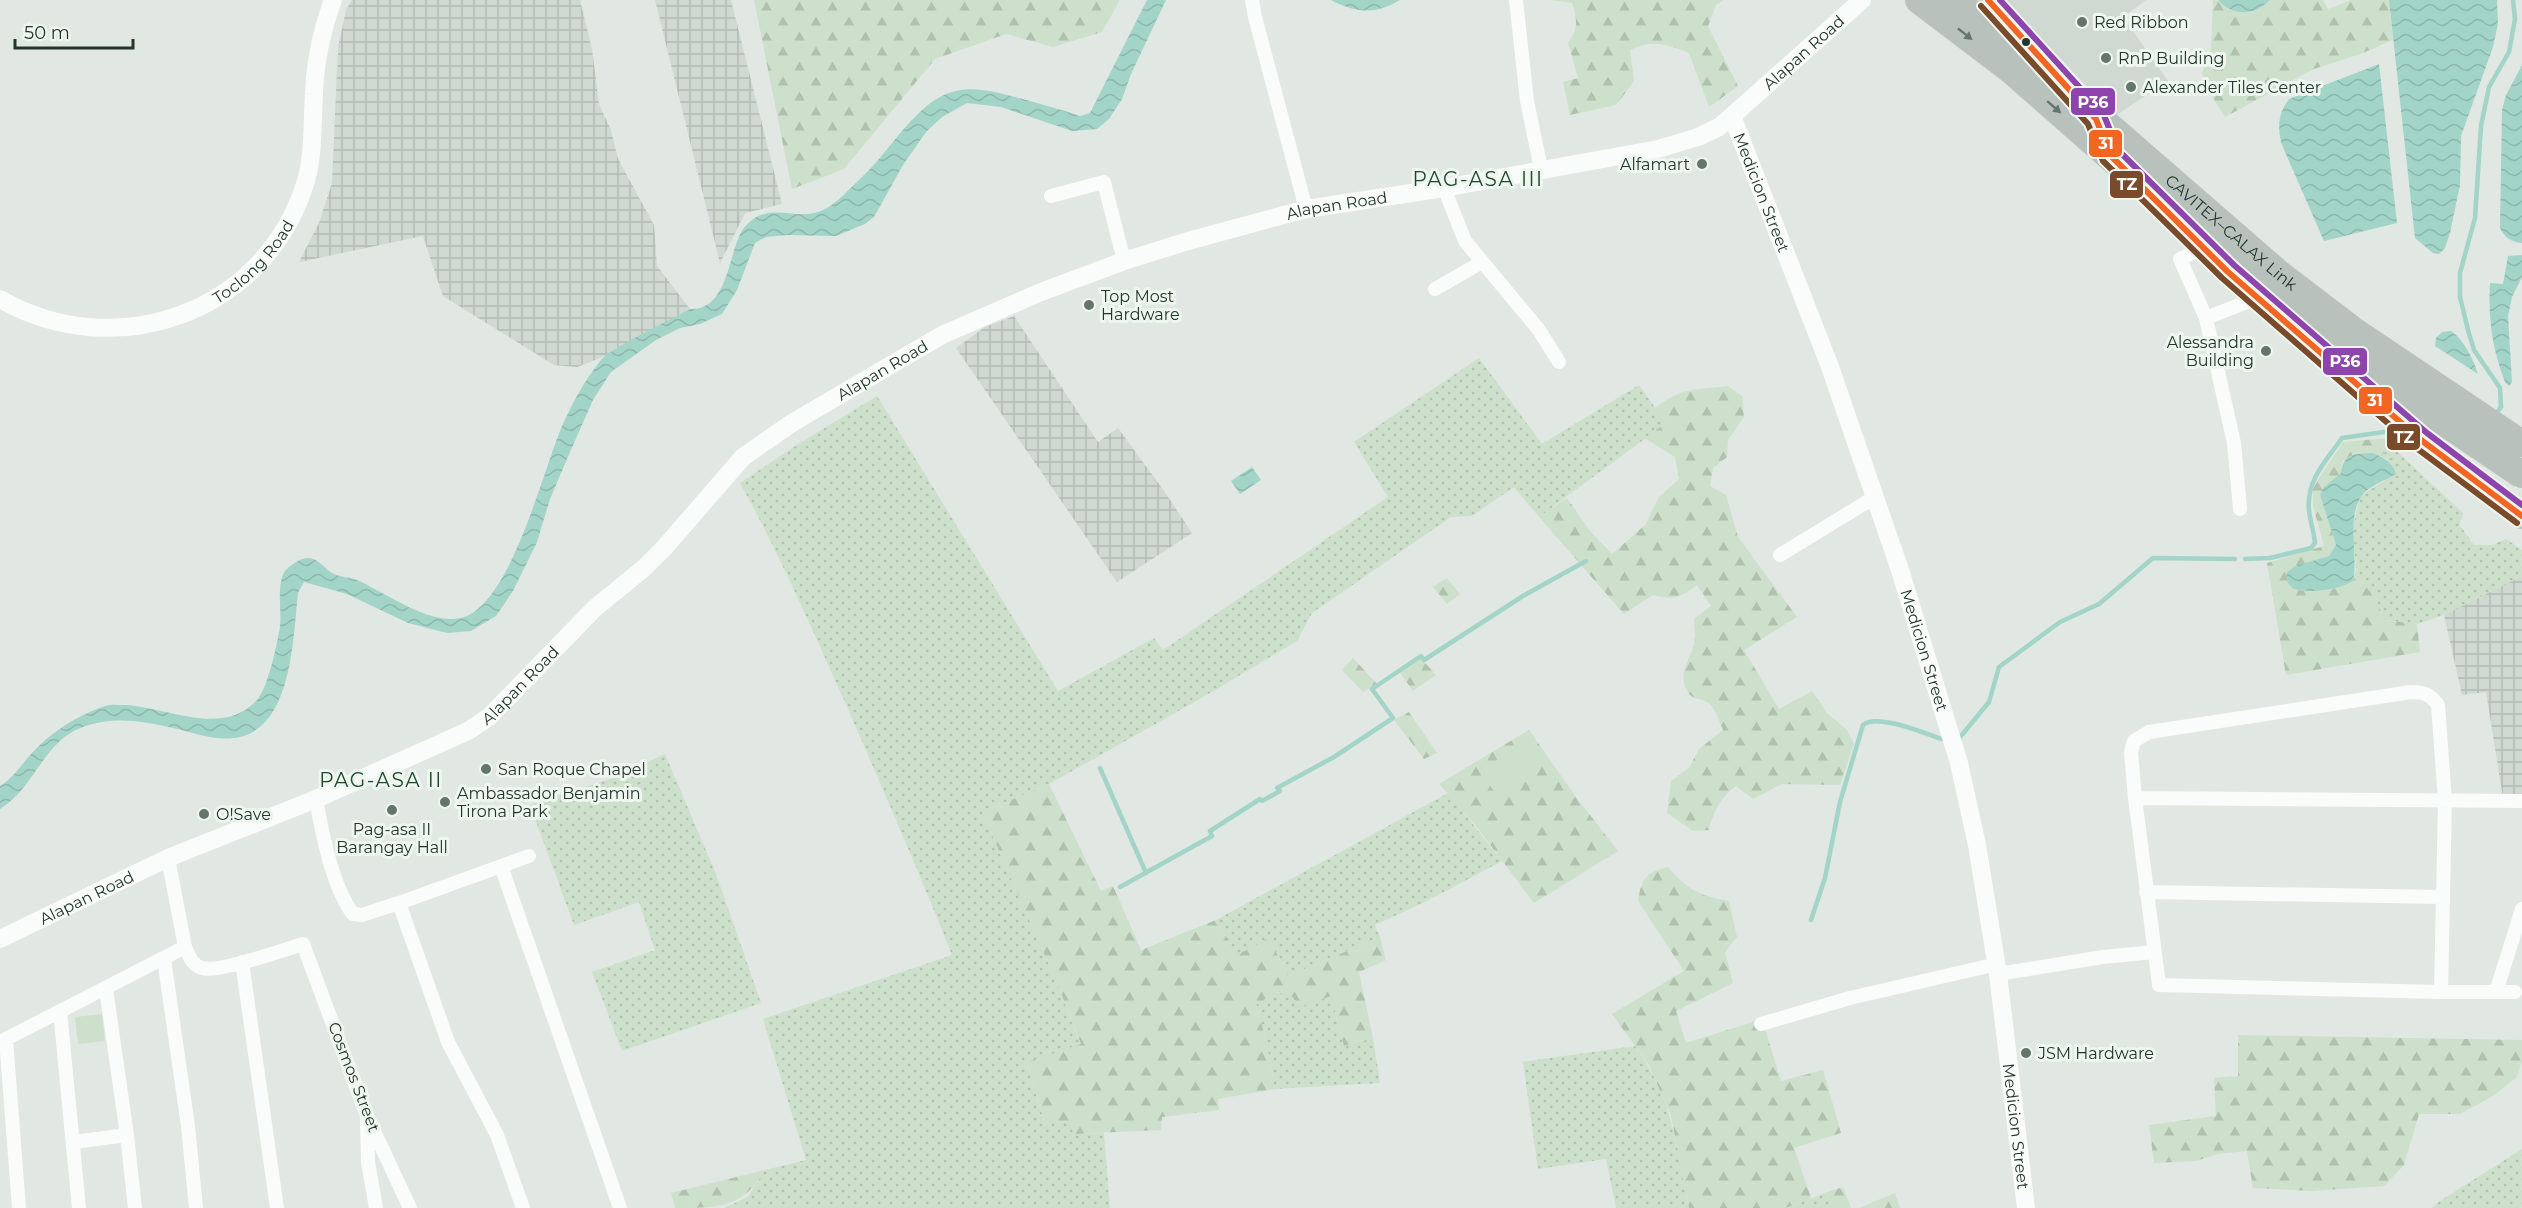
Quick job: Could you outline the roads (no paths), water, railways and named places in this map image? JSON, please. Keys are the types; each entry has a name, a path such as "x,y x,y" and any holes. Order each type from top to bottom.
{"highway":[{"name":"CAVITEX–CALAX Link","path":"1919,0 2010,69 2264,292 2401,393 2522,473"},
{"name":"CAVITEX–CALAX Link","path":"1954,0 2026,54 2278,274 2370,342 2522,444"}],"main road":[{"path":"1988,0 2096,119 2132,138 2279,272 2440,408 2522,473"},
{"path":"2096,119 2110,155 2203,248 2257,298 2421,440 2522,516"}],"street":[{"name":"Toclong Road","path":"0,299 34,316 72,326 131,328 170,319 198,308 223,293 254,268 289,220 305,183 310,155 316,67 321,39 333,0"},
{"path":"1252,0 1306,209"},
{"path":"1516,0 1527,101 1541,169"},
{"name":"Alapan Road","path":"0,939 168,858 316,799 438,746 489,717 595,608 658,554 726,474 762,442 942,335 1041,292 1124,261 1306,209 1444,188 1678,144 1719,126 1732,116 1862,0"},
{"name":"Medicion Street","path":"1732,116 1813,320 1900,570 1959,763 1977,845 1998,969 2026,1208"},
{"path":"1051,196 1104,182 1124,261"},
{"path":"1444,188 1465,241 1539,330 1559,362"},
{"path":"2203,248 2180,259 2206,318 2234,443 2240,508"},
{"path":"1435,289 1482,262"},
{"path":"2206,318 2257,298"},
{"path":"1780,555 1875,497"},
{"path":"2441,992 2445,801 2438,705 2432,696 2421,692 2143,734 2133,741 2131,752 2135,798 2159,985 2441,992 2515,992"},
{"path":"2135,798 2522,801"},
{"path":"316,799 331,864 347,906 353,914 362,915 399,903 529,856"},
{"path":"168,858 185,947 190,958 204,969 242,962 277,1208"},
{"path":"501,866 620,1208"},
{"path":"2146,892 2442,897"},
{"path":"399,903 451,1048 497,1135 523,1208"},
{"path":"2496,992 2522,909"},
{"name":"Cosmos Street","path":"242,962 303,944 367,1116 410,1208"},
{"path":"19,1208 3,1040 185,947"},
{"path":"1761,1024 1850,999 1998,969 2154,952"},
{"path":"164,959 188,1126 196,1208"},
{"path":"106,989 135,1208"},
{"path":"60,1011 80,1208"},
{"path":"367,1116 368,1162 376,1208"},
{"path":"74,1142 127,1135"}],"water":[{"path":"1147,0 1166,0 1131,74 1122,99 1109,119 1097,129 1072,131 1001,107 967,103 942,117 926,132 903,165 874,217 865,224 836,236 787,235 766,237 755,243 737,290 722,314 700,324 680,328 656,340 611,372 593,400 570,452 550,499 537,542 513,591 496,616 471,631 447,633 408,623 347,594 304,582 298,593 287,676 271,715 258,729 240,737 223,738 150,723 128,721 106,722 83,727 58,742 22,790 0,809 0,786 48,738 75,719 95,710 110,705 125,705 211,719 228,717 243,711 257,700 268,676 277,644 282,577 288,568 302,559 312,558 332,573 357,580 426,614 454,619 467,616 483,604 498,585 511,561 564,422 595,368 607,355 629,341 690,309 703,307 713,300 726,277 739,237 753,219 771,213 811,214 832,205 870,169 918,114 930,103 954,92 991,91 1080,116 1090,113"},
{"path":"1331,0 1400,0 1374,10 1357,10"},
{"path":"2218,0 2270,0 2251,12 2237,12 2224,6"},
{"path":"2389,0 2497,0 2498,24 2493,47 2461,136 2460,185 2450,233 2445,248 2439,254 2433,253 2415,238"},
{"path":"2379,64 2397,223 2324,241 2282,145 2279,132 2281,115 2289,99"},
{"path":"2522,65 2522,243 2508,238 2500,228 2502,110 2506,95"},
{"path":"2522,255 2522,277 2512,297 2508,316 2512,382 2509,386 2505,382 2494,345 2490,321 2490,283 2503,284 2508,256"},
{"path":"2451,331 2471,356 2478,374 2435,346 2436,338 2442,332"},
{"path":"2373,453 2390,463 2396,474 2367,490 2358,502 2354,524 2353,581 2324,590 2293,589 2287,582 2287,572 2295,566 2329,556 2336,545 2320,495 2324,487 2341,473 2347,458 2355,454"},
{"path":"1252,467 1261,480 1240,494 1231,481"}],"waterway":[{"path":"2495,416 2501,407 2500,388 2474,350 2460,297 2460,273 2475,218 2481,126 2489,87 2509,52 2515,19 2513,0"},
{"path":"2245,559 2270,558 2311,548 2315,543 2309,510 2311,489 2318,471 2342,438 2398,430"},
{"path":"1961,736 1989,702 1999,667 2060,622 2099,604 2153,558 2235,559"},
{"path":"1120,887 1212,836 1210,831 1260,799 1262,801 1280,791 1277,788 1334,757 1393,718 1372,689 1421,656 1424,660 1523,596 1586,561"},
{"path":"1811,920 1825,878 1840,802 1863,725 1879,721 1941,739"},
{"path":"1100,768 1146,873"}],"place":[{"name":"Red Ribbon","path":"2082,22"},
{"name":"RnP Building","path":"2106,58"},
{"name":"Alexander Tiles Center","path":"2131,87"},
{"name":"Alfamart","path":"1702,164"},
{"name":"Top Most Hardware","path":"1089,305"},
{"name":"Alessandra Building","path":"2266,351"},
{"name":"San Roque Chapel","path":"486,769"},
{"name":"Ambassador Benjamin Tirona Park","path":"445,802"},
{"name":"Pag-asa II Barangay Hall","path":"392,810"},
{"name":"O!Save","path":"204,814"},
{"name":"JSM Hardware","path":"2026,1053"}],"district":[{"name":"PAG-ASA III","path":"1478,179"},
{"name":"PAG-ASA II","path":"381,780"}]}
